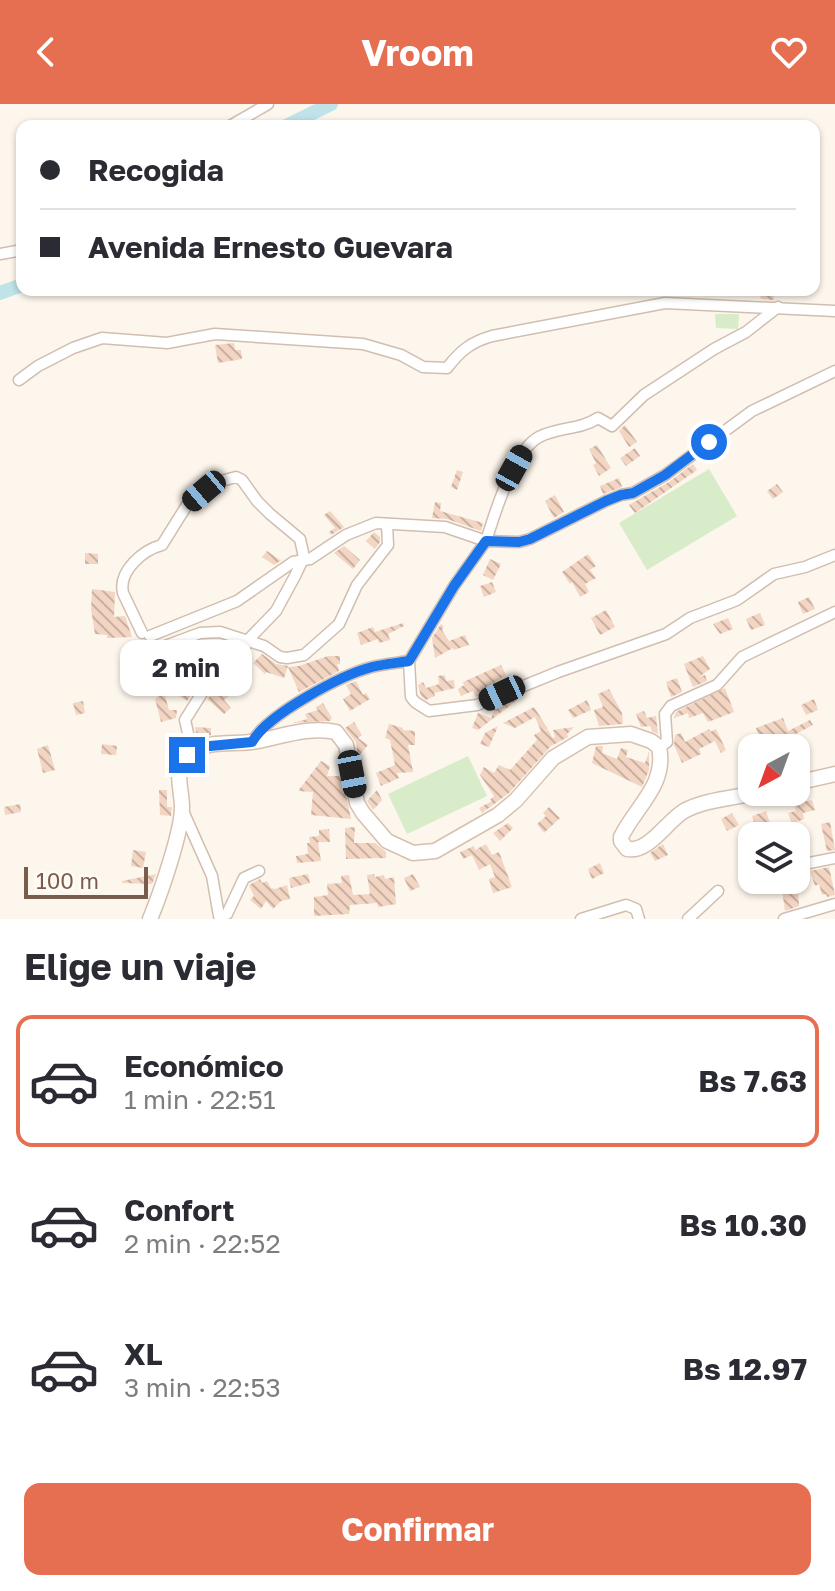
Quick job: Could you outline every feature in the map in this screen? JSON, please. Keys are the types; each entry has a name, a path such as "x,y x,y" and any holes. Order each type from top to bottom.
{"main road":[{"path":"150,919 182,808 179,771 182,760 200,747 252,742 319,729 336,732 346,745 357,803 374,829 398,848 425,853 457,840 498,815 516,800 553,758 588,737 631,734 659,747 662,761 659,774 644,805 621,837 627,849 640,848 683,812 695,806 738,797"},
{"path":"810,780 835,774"}],"street":[{"path":"240,120 268,104"},
{"path":"19,380 73,348 102,338 167,343 215,334 363,344 401,355 423,367 447,368 460,351 476,341 665,303 835,311"},
{"path":"778,307 746,332 644,395 612,426 598,418 588,424 536,438 514,468 486,541 454,586 409,661 411,697 429,711 477,705 580,663 666,634 690,618 737,600 774,574 805,567 835,555"},
{"path":"192,751 185,720 202,693 276,611 302,561 304,557 300,539 257,501 242,480 236,477 214,483 187,505 162,545 149,548 124,576 123,593 146,635 237,601 293,562 302,561 310,559 346,535 369,525 445,527 486,541 519,542 530,539 606,501 633,493 665,475 752,411 835,371"},
{"path":"160,648 209,631 233,635 287,658 304,655 339,624 357,585 388,545 387,524"},
{"path":"659,747 667,742 665,714 671,706 717,685 742,657 835,612"},
{"path":"252,742 258,732 281,713 344,678 372,667 409,661"},
{"path":"182,808 212,876 219,916 227,914 244,878 259,871"},
{"path":"810,863 835,858"},
{"path":"688,919 718,891"},
{"path":"784,919 835,904"},
{"path":"581,919 626,905 636,909 639,919"}],"green space":[{"path":"715,314 739,314 738,329 716,328"},
{"path":"709,469 737,516 647,570 619,523"},
{"path":"468,756 487,796 407,834 388,794"}],"building":[{"path":"760,296 774,296 774,300 761,299"},
{"path":"234,343 235,350 241,350 242,359 218,363 215,345"},
{"path":"625,425 637,442 629,447 619,431"},
{"path":"597,445 611,468 599,476 589,449"},
{"path":"635,448 640,456 626,466 620,458"},
{"path":"693,464 697,470 635,513 629,505 669,482"},
{"path":"457,470 463,472 457,490 451,487"},
{"path":"619,478 622,487 603,494 600,486"},
{"path":"777,484 783,492 773,499 767,491"},
{"path":"555,495 564,512 554,518 545,501"},
{"path":"435,502 441,503 440,511 483,523 481,531 447,519 432,518"},
{"path":"330,511 344,527 331,535 329,532 335,528 324,515"},
{"path":"374,532 380,537 375,549 366,541"},
{"path":"344,546 360,560 353,569 334,553"},
{"path":"267,551 283,559 274,565 262,557"},
{"path":"85,553 98,554 98,564 85,564"},
{"path":"588,554 596,566 590,570 596,578 585,584 589,592 580,597 562,572"},
{"path":"490,559 501,564 493,580 483,575"},
{"path":"492,582 496,592 484,597 480,586"},
{"path":"92,589 115,592 114,617 125,616 132,637 107,638 107,635 95,634"},
{"path":"809,597 815,609 803,614 798,602"},
{"path":"606,610 615,627 600,635 591,618"},
{"path":"760,613 765,625 751,630 746,619"},
{"path":"728,618 733,629 720,634 713,624"},
{"path":"403,623 404,626 388,634 390,640 379,643 378,639 361,645 357,633 373,627 375,632"},
{"path":"441,624 449,641 465,635 469,645 453,648 435,658 432,638"},
{"path":"207,651 214,658 198,683 189,675 180,685 192,693 195,689 187,701 158,682 178,657 195,669"},
{"path":"262,654 276,664 288,666 284,678 265,674 253,663"},
{"path":"328,656 340,656 340,664 337,664 339,671 299,692 288,667"},
{"path":"703,656 710,669 699,677 705,675 707,681 693,687 684,664"},
{"path":"501,665 506,675 493,683 496,689 476,697 473,691 461,696 458,689 464,685 463,682"},
{"path":"445,675 446,681 454,680 455,688 434,693 435,696 426,700 421,696 418,685 423,682 426,688 439,684 438,676"},
{"path":"229,678 234,682 225,690 230,695 224,700 231,708 224,714 207,699"},
{"path":"677,678 682,692 671,697 666,682"},
{"path":"356,681 363,695 366,693 370,699 350,711 343,699 351,694 346,685"},
{"path":"725,688 734,712 708,722 703,713 689,718 688,713 674,718 676,712"},
{"path":"609,689 622,713 623,724 599,726 594,710 603,707 598,694"},
{"path":"164,692 169,710 177,710 176,718 161,722 155,699"},
{"path":"516,698 478,730 472,728 478,713 491,718 496,707"},
{"path":"814,699 818,710 806,715 801,705"},
{"path":"587,700 591,710 573,718 568,710"},
{"path":"83,701 85,713 76,715 73,703"},
{"path":"323,703 332,718 330,721 293,723 307,719 305,714 318,710 316,707"},
{"path":"534,707 548,729 544,731 548,730 553,738 553,730 574,727 567,734 568,737 551,746 509,793 482,813 479,808 492,801 494,796 480,775 484,767 494,773 499,765 510,770 537,740 534,735 541,731 535,717 515,728 503,723"},
{"path":"644,711 647,718 656,716 658,734 650,726 641,727 636,714"},
{"path":"783,718 788,731 810,720 813,725 796,734 758,734 756,728"},
{"path":"354,722 362,735 358,738 368,745 358,757 356,742 345,728"},
{"path":"389,724 415,731 415,745 408,745 413,772 397,773 399,778 381,786 376,773 395,765 390,740 385,738"},
{"path":"498,726 489,747 480,744 485,733"},
{"path":"195,727 211,728 211,735 197,738"},
{"path":"709,729 715,741 699,749 701,754 682,763 674,745 675,735 681,733 685,742"},
{"path":"716,729 726,750 721,753 710,732"},
{"path":"102,744 117,746 116,755 101,754"},
{"path":"48,745 55,770 43,773 37,749"},
{"path":"596,746 603,746 602,753 617,759 621,748 628,750 626,757 645,763 649,752 649,770 642,787 592,763"},
{"path":"321,761 330,766 327,776 342,776 351,819 311,815 313,792 298,791"},
{"path":"159,790 167,790 167,807 172,807 171,816 160,815"},
{"path":"377,790 382,800 373,810 367,801"},
{"path":"810,800 815,810 803,813 804,819 791,822 788,813 796,811 795,806 810,806"},
{"path":"20,804 21,812 5,815 4,807"},
{"path":"549,807 560,818 544,833 537,824 546,816 543,813"},
{"path":"766,811 769,822 754,822 752,816"},
{"path":"732,813 738,826 727,831 721,819"},
{"path":"830,822 835,850 827,851 821,824"},
{"path":"508,823 513,828 500,841 493,833"},
{"path":"355,827 354,843 375,843 386,852 386,858 346,859 345,828"},
{"path":"329,829 330,842 318,842 321,861 297,863 296,856 308,854 309,837 319,836 319,830"},
{"path":"486,844 492,855 499,852 512,887 493,893 489,879 495,877 490,864 479,870 472,855 463,859 460,852 474,846 475,850"},
{"path":"663,844 668,855 655,861 650,853"},
{"path":"133,850 146,852 143,868 131,866"},
{"path":"600,863 604,873 592,879 588,869"},
{"path":"829,867 835,895 822,895 810,871"},
{"path":"156,874 152,884 122,883 122,881"},
{"path":"308,874 310,883 291,888 289,878"},
{"path":"374,874 375,877 384,875 385,879 394,877 396,904 378,907 377,903 350,905 349,914 314,916 314,897 328,895 327,884 342,883 341,876 349,875 353,895 370,894 367,875"},
{"path":"413,874 420,887 410,891 404,878"},
{"path":"260,879 275,889 287,885 290,899 281,901 273,909 266,901 261,909 250,900 254,896 249,885"},
{"path":"783,894 798,894 799,906 785,911"}],"waterway":[{"path":"298,120 331,104"},
{"path":"0,293 16,287"}],"route":[{"path":"187,755 200,747 252,742 258,732 281,713 344,678 372,667 409,661 454,586 486,541 519,542 530,539 606,501 633,493 665,475 709,442"}]}
